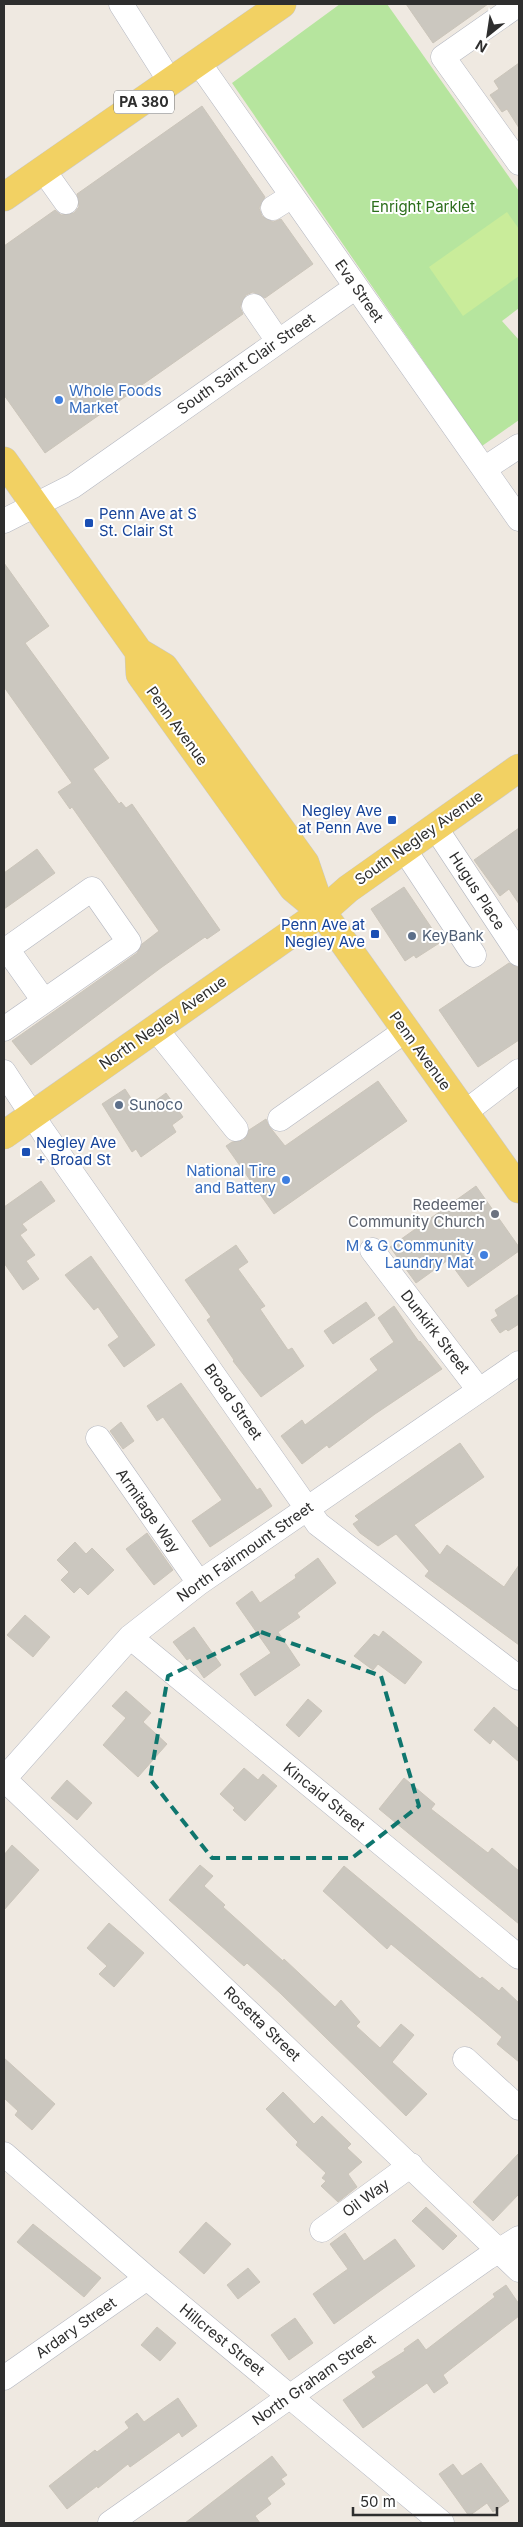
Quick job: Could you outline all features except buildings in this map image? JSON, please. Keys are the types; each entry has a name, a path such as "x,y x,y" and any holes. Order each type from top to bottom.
{"main road":[{"name":"PA 380","path":"4,197 171,83 282,4"},
{"name":"Penn Avenue","path":"4,461 139,652 164,667 305,863 322,912 519,1189"},
{"name":"South Negley Avenue","path":"322,912 348,889 519,768"},
{"name":"North Negley Avenue","path":"4,1135 322,912"}],"street":[{"path":"121,4 171,83"},
{"path":"518,159 443,57 519,4"},
{"name":"Eva Street","path":"199,63 283,202 356,287 519,519"},
{"path":"44,170 66,202"},
{"name":"South Saint Clair Street","path":"4,521 73,486 356,287"},
{"path":"254,306 278,341"},
{"path":"484,469 519,446"},
{"name":"Hugus Place","path":"435,827 519,954"},
{"path":"404,849 474,955"},
{"path":"4,1029 129,942 92,889 7,949 44,1001"},
{"path":"155,1028 236,1129"},
{"path":"280,1120 406,1031"},
{"path":"464,1113 519,1071"},
{"name":"Broad Street","path":"4,1072 44,1133 322,1527 519,1678"},
{"name":"Dunkirk Street","path":"372,1250 479,1390"},
{"name":"North Fairmount Street","path":"4,1779 130,1637 199,1583 519,1363"},
{"name":"Armitage Way","path":"98,1438 199,1583"},
{"name":"Kincaid Street","path":"130,1637 519,1957"},
{"name":"Rosetta Street","path":"4,1779 519,2270"},
{"path":"465,2059 519,2108"},
{"name":"Hillcrest Street","path":"4,2154 147,2278 442,2523"},
{"name":"Oil Way","path":"322,2230 410,2166"},
{"name":"North Graham Street","path":"110,2523 519,2238"},
{"name":"Ardary Street","path":"4,2378 147,2278"}],"highlighted area":[{"path":"261,1632 381,1676 419,1806 352,1858 212,1858 150,1779 168,1676"}],"green space":[{"name":"Enright Parklet","path":"340,4 387,4 519,191 519,308 502,321 519,340 519,420 482,446 232,83"},
{"path":"507,212 519,229 519,276 463,316 429,267"}],"place":[{"name":"Whole Foods Market","path":"59,400"},
{"name":"Penn Ave at S St. Clair St","path":"89,523"},
{"name":"Negley Ave at Penn Ave","path":"392,820"},
{"name":"Penn Ave at Negley Ave","path":"375,934"},
{"name":"KeyBank","path":"412,936"},
{"name":"Sunoco","path":"119,1105"},
{"name":"Negley Ave + Broad St","path":"26,1152"},
{"name":"National Tire and Battery","path":"286,1180"},
{"name":"Redeemer Community Church","path":"495,1214"},
{"name":"M & G Community Laundry Mat","path":"484,1255"}]}
